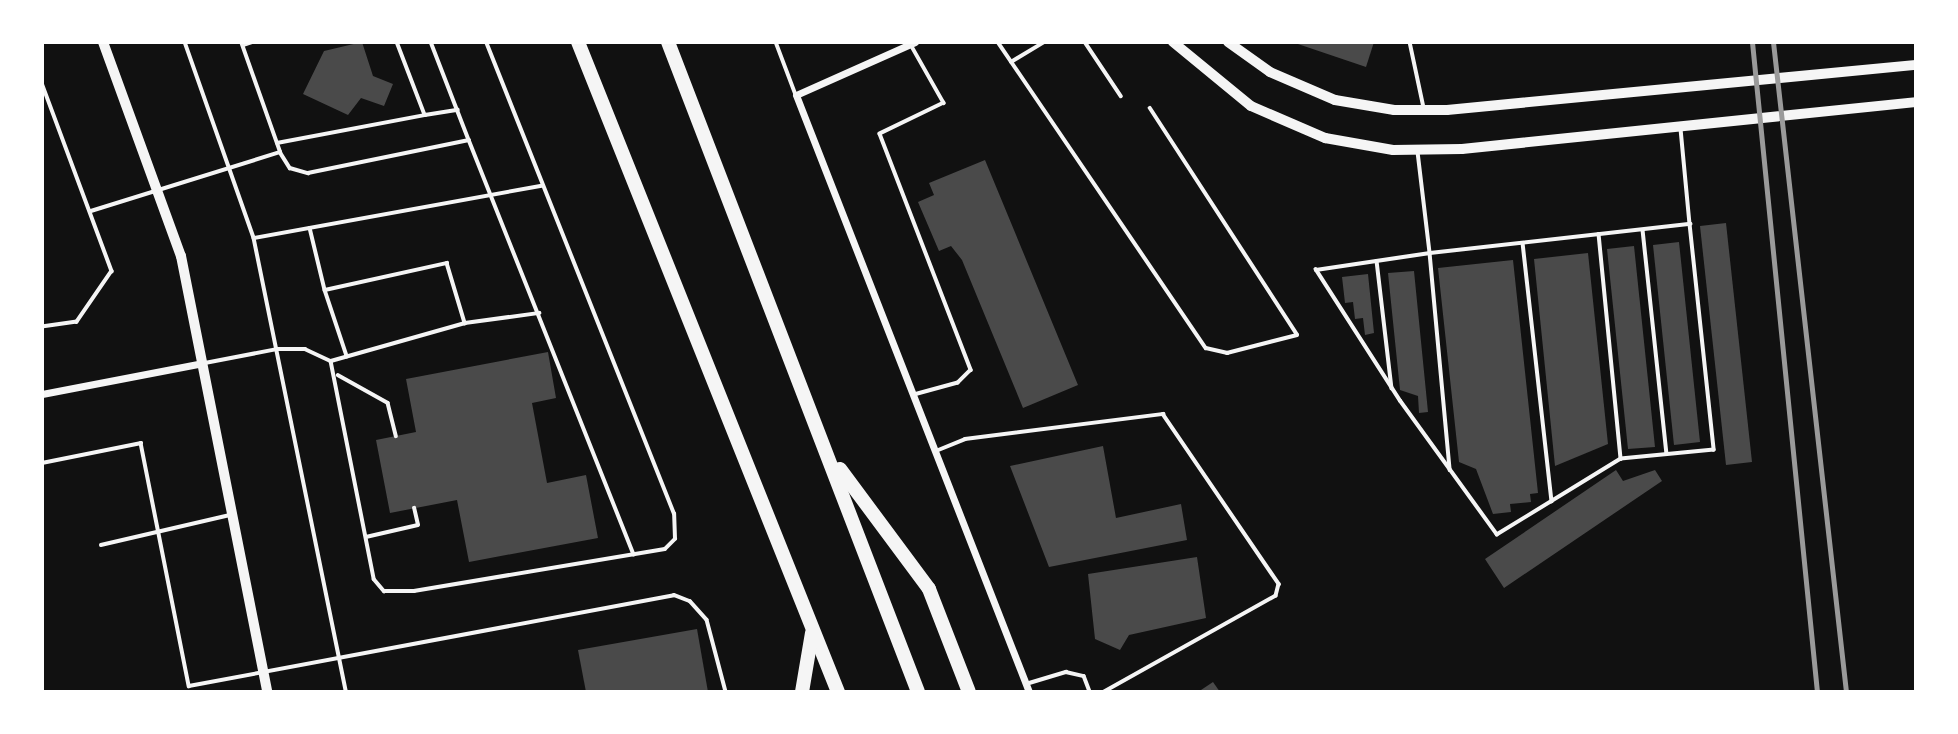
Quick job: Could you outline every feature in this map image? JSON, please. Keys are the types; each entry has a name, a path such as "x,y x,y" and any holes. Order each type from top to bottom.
{"highway":[{"path":"578,42 838,692"},
{"path":"668,42 831,457 918,692"},
{"path":"831,457 929,589 969,692"},
{"path":"802,692 813,632"}],"main road":[{"path":"1173,42 1251,106 1325,138 1418,150 1916,102"},
{"path":"1227,42 1270,72 1335,100 1425,110 1916,65"}],"street":[{"path":"103,42 159,185 203,363 267,692"},
{"path":"912,43 796,95 1029,692"},
{"path":"42,394 203,363"}],"lane":[{"path":"185,42 233,163 254,238 346,692"},
{"path":"252,42 242,44 280,152 290,168 308,173 469,140"},
{"path":"397,42 425,115"},
{"path":"431,42 634,554"},
{"path":"203,363 278,349 305,349 331,361 338,375 374,579 384,591 399,593 665,549 675,539 674,514 486,42"},
{"path":"776,42 796,95"},
{"path":"998,42 1206,348 1227,353 1297,335 1150,109"},
{"path":"1011,62 1044,42"},
{"path":"1085,42 1121,96"},
{"path":"1410,42 1425,110"},
{"path":"912,43 944,103 880,134 971,370 958,383 914,395"},
{"path":"42,83 113,271 77,322 42,327"},
{"path":"278,143 458,110"},
{"path":"1680,126 1714,450 1621,459 1497,535 1392,390 1316,270 1430,253 1690,224"},
{"path":"1418,150 1450,470"},
{"path":"91,211 159,185 280,152"},
{"path":"254,238 542,186"},
{"path":"310,228 325,290 346,356"},
{"path":"1643,229 1667,454"},
{"path":"1599,234 1621,459"},
{"path":"1523,243 1552,501"},
{"path":"1377,261 1392,390"},
{"path":"325,290 447,263 465,323"},
{"path":"331,361 465,323 539,313"},
{"path":"338,375 388,403 396,436"},
{"path":"935,451 965,439 1163,414 1279,584 1276,596 1104,692"},
{"path":"42,463 141,443 189,686 339,654 674,595 690,601 707,620 726,692"},
{"path":"366,537 418,525 414,508"},
{"path":"101,545 233,514"},
{"path":"1026,684 1066,672 1084,676 1090,692"}],"building":[{"path":"362,42 373,76 393,84 384,106 361,98 348,115 303,94 324,51"},
{"path":"1292,42 1374,42 1366,67"},
{"path":"985,160 1078,385 1023,408 962,260 951,246 939,251 918,202 934,195 929,183"},
{"path":"1726,223 1752,462 1726,465 1700,226"},
{"path":"1679,242 1700,442 1674,445 1653,245"},
{"path":"1634,246 1655,447 1628,449 1607,249"},
{"path":"1588,253 1608,444 1555,466 1534,259"},
{"path":"1513,260 1538,493 1530,494 1531,502 1510,504 1511,512 1493,514 1476,469 1459,462 1438,268"},
{"path":"1414,271 1428,412 1419,413 1418,396 1400,390 1388,273"},
{"path":"1368,274 1374,333 1365,335 1363,318 1355,319 1353,302 1345,303 1342,277"},
{"path":"548,352 556,398 532,403 547,483 586,475 598,538 469,562 457,500 390,513 376,440 416,432 406,379"},
{"path":"1103,446 1116,518 1181,504 1187,540 1049,567 1010,466"},
{"path":"1616,470 1623,481 1655,470 1662,481 1504,588 1485,559"},
{"path":"1197,557 1206,618 1129,635 1120,650 1095,639 1088,574"},
{"path":"697,629 708,692 586,692 578,650"},
{"path":"1213,682 1220,692 1198,692"}],"railway":[{"path":"1752,42 1817,692"},
{"path":"1773,42 1846,692"}]}
